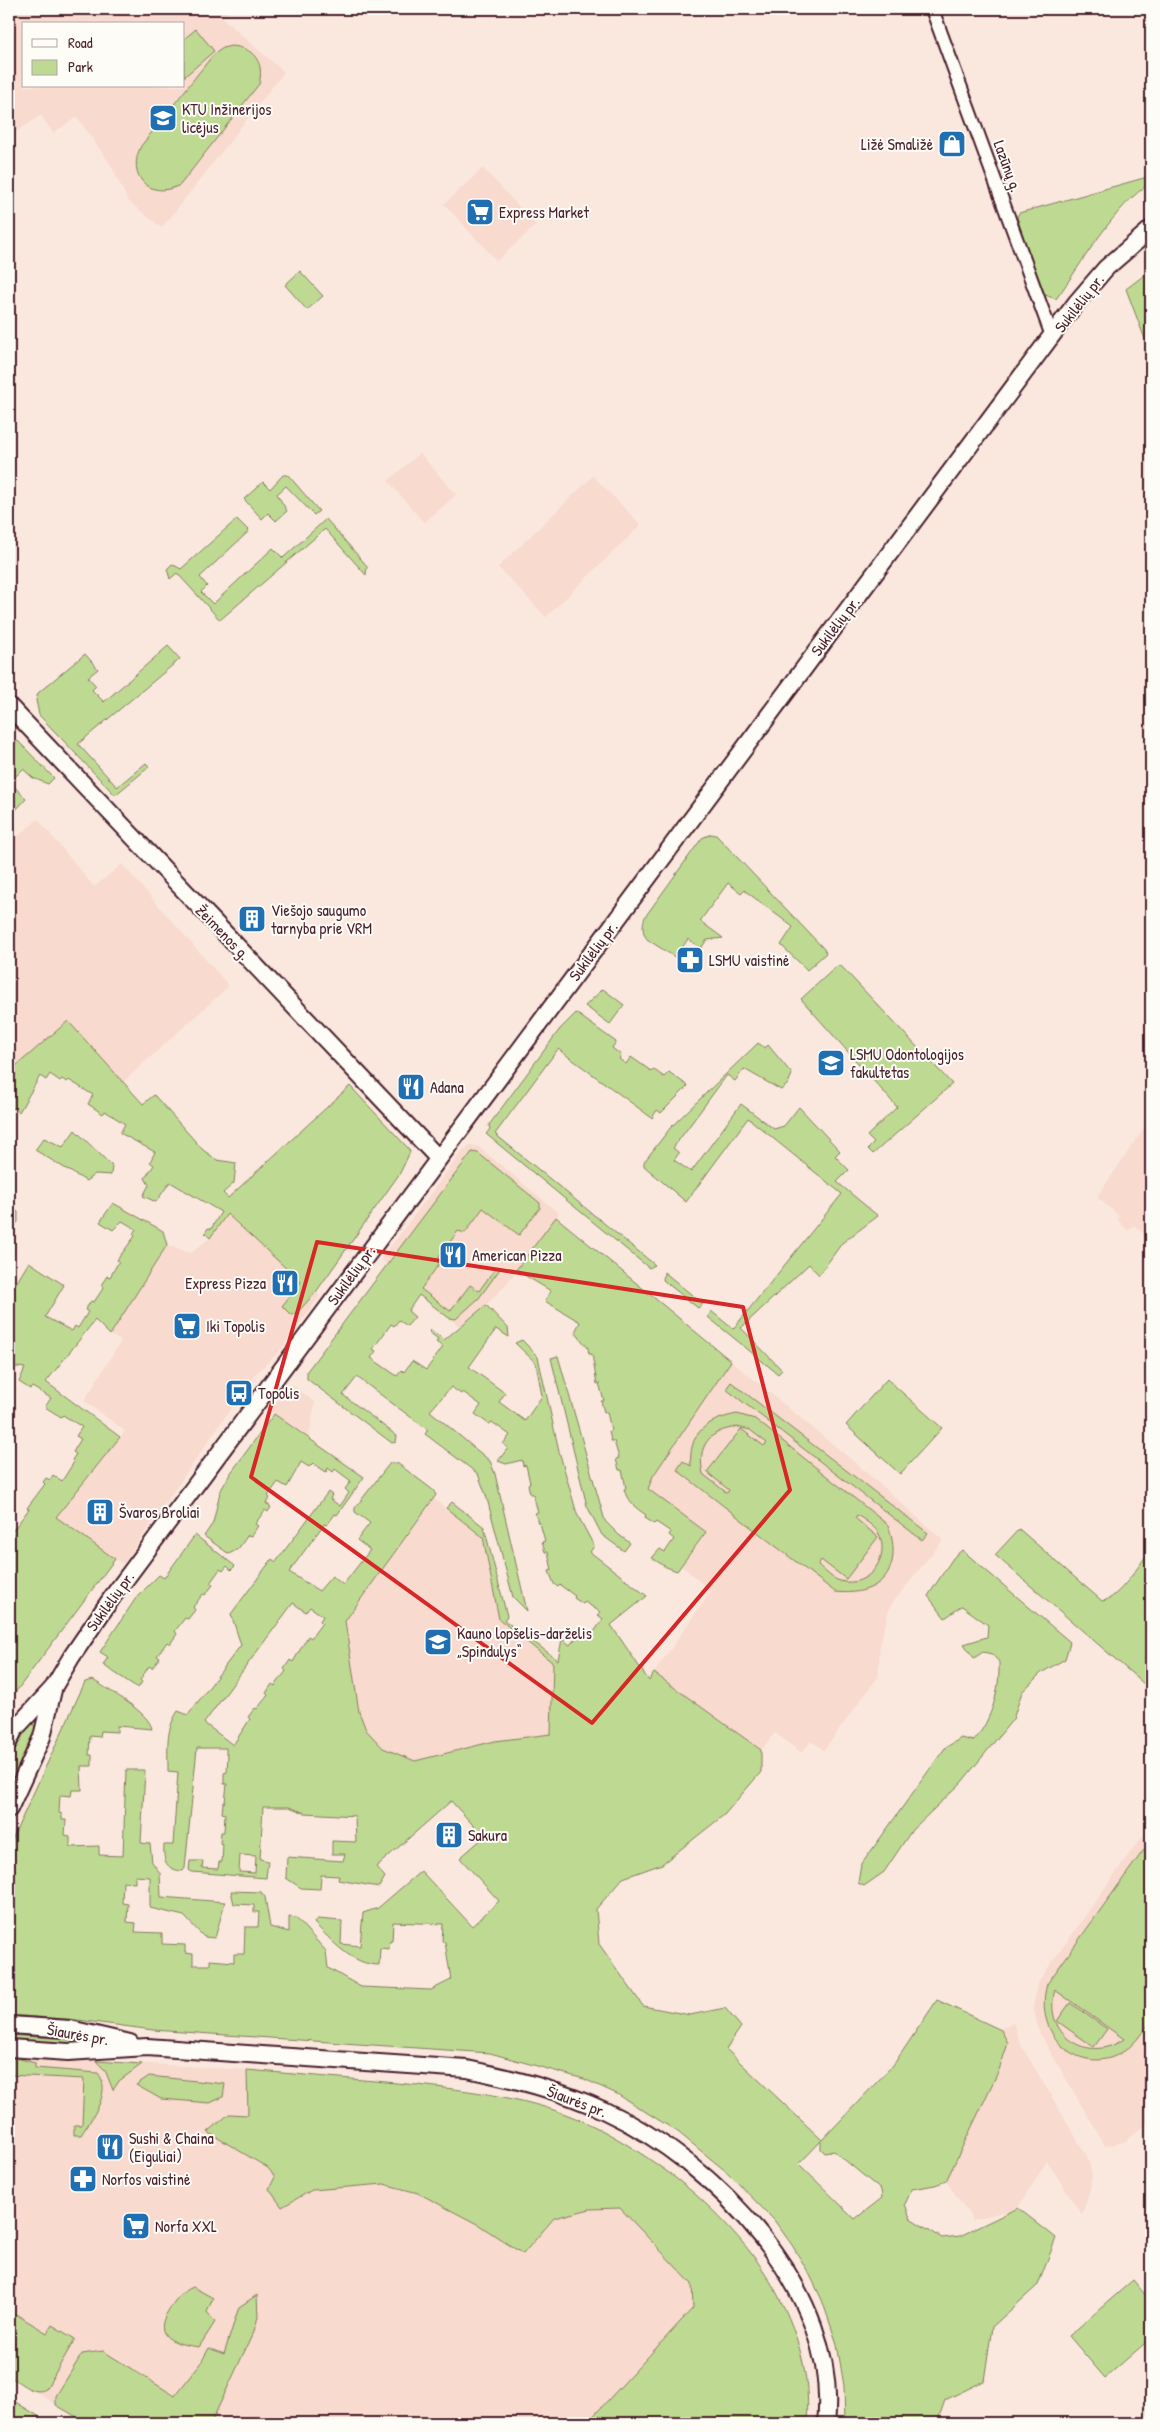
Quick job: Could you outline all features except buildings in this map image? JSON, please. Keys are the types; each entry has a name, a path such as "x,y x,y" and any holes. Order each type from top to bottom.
{"main road":[{"name":"Sukilėlių pr.","path":"9,1740 14,1730 53,1688 97,1618 1076,303 1106,268 1151,229"},
{"name":"Žeimenos g.","path":"9,706 438,1158"},
{"name":"Sukilėlių pr.","path":"9,1809 42,1737 53,1688"},
{"name":"Šiaurės pr.","path":"9,2025 70,2029 147,2048"},
{"name":"Šiaurės pr.","path":"9,2048 68,2052 147,2048 467,2069 517,2080 564,2094 633,2125 664,2145 703,2176 737,2207 765,2240 800,2296 819,2344 826,2377 826,2423"}],"street":[{"name":"Lazūnų g.","path":"932,9 1052,336"}],"highlighted area":[{"path":"317,1242 743,1307 790,1490 592,1723 251,1477"}],"shaded area":[{"name":"KTU Inžinerijos licėjus","path":"9,9 235,9 220,16 284,72 162,228 128,201 111,165 77,117 53,133 41,115 16,132 9,120"},
{"path":"483,168 536,225 497,261 444,204"},
{"path":"420,453 456,495 424,523 388,481"},
{"path":"593,476 641,525 546,617 498,567"},
{"path":"38,819 94,887 122,864 229,986 123,1082 68,1022 9,1072 9,844"},
{"path":"1151,1118 1151,1238 1149,1238 1134,1225 1128,1231 1117,1219 1119,1216 1097,1197"},
{"path":"470,1145 479,1147 559,1213 504,1287 486,1305 459,1326 419,1295 381,1259 461,1153"},
{"path":"227,1214 320,1296 279,1352 255,1374 123,1564 56,1518 125,1431 84,1401 121,1341 110,1335 167,1245 191,1253 210,1238"},
{"path":"731,1361 858,1465 943,1540 890,1606 880,1645 878,1677 824,1750 811,1741 802,1753 775,1733 761,1750 654,1673 711,1591 682,1566 706,1532 648,1489 653,1476"},
{"path":"291,1385 315,1402 309,1437 269,1410"},
{"name":"Kauno lopšelis-darželis „Spindulys“","path":"434,1499 483,1537 499,1619 553,1663 551,1734 495,1741 415,1761 383,1748 366,1730 359,1712 345,1621"},
{"path":"1151,1826 1151,2120 1124,2142 1105,2146 1039,2032 1033,2007 1037,1984"},
{"path":"1013,2022 1021,2045 1087,2156 1092,2174 1090,2189 1082,2215 1047,2161 1018,2208 973,2220 946,2181 999,2070 1008,2043 1000,2029"},
{"path":"9,2055 247,2070 248,2116 221,2140 268,2168 275,2177 282,2207 312,2190 384,2184 418,2193 479,2225 523,2254 554,2218 590,2209 620,2207 692,2284 693,2308 587,2423 87,2423 9,2376"}],"green space":[{"path":"196,29 214,51 185,76 185,38"},
{"path":"231,46 246,49 256,57 260,69 259,84 180,185 159,190 150,187 143,182 136,167 141,146 213,55 223,48"},
{"path":"1151,176 1151,183 1124,205 1099,236 1056,299 1045,295 1025,244 1017,217 1019,213"},
{"path":"1151,270 1151,355 1126,289"},
{"path":"300,271 323,296 307,310 285,285"},
{"path":"283,475 288,475 319,511 314,515 286,486 277,494 287,511 276,521 268,513 262,519 244,499 263,482 270,489"},
{"path":"237,519 249,531 200,577 207,586 201,592 213,604 273,548 283,558 326,519 367,566 366,575 325,529 220,620 177,573 170,579 167,569 172,564 181,569"},
{"path":"168,646 180,659 78,744 117,787 146,763 149,767 115,795 39,715 36,700 38,693 85,654 98,669 88,677 96,686 92,690 104,702"},
{"path":"18,741 54,778 48,784 33,778 23,769 10,782 26,799 15,811 10,805 14,802 9,795 9,745 12,746"},
{"path":"711,834 716,835 824,949 826,953 807,970 781,945 793,927 744,890 741,893 728,883 700,921 723,938 707,940 701,948 688,939 681,949 684,952 678,959 646,938 643,929 645,917 702,838"},
{"path":"837,966 841,966 952,1084 873,1154 868,1149 874,1143 867,1136 897,1107 801,999"},
{"path":"603,989 624,1005 610,1024 585,1006"},
{"path":"576,1013 616,1042 612,1048 621,1055 619,1059 626,1064 631,1057 651,1071 653,1069 664,1077 669,1072 688,1086 661,1113 657,1110 652,1118 558,1049 495,1134 655,1265 649,1268 486,1134 490,1129 489,1125 560,1029"},
{"path":"68,1021 143,1104 154,1095 203,1150 217,1160 236,1163 234,1183 223,1193 228,1198 350,1086 408,1148 410,1152 400,1173 316,1292 296,1314 291,1315 282,1306 301,1282 227,1214 210,1238 205,1233 208,1228 211,1229 221,1212 170,1182 156,1202 143,1196 149,1185 145,1178 154,1165 150,1162 155,1152 120,1133 125,1124 105,1111 103,1114 88,1104 93,1095 69,1080 67,1082 62,1079 60,1081 50,1074 46,1080 40,1076 19,1112 11,1107 9,1110 9,1072"},
{"path":"758,1043 765,1048 768,1045 792,1074 788,1084 781,1090 744,1069 735,1081 727,1075 673,1148 679,1153 674,1160 691,1172 741,1104 774,1129 784,1126 799,1107 840,1151 835,1156 849,1170 837,1182 878,1216 842,1243 819,1275 809,1264 741,1328 782,1370 778,1374 708,1317 711,1311 733,1329 842,1194 748,1118 686,1202 644,1166 644,1162 671,1127"},
{"path":"75,1130 112,1166 111,1175 95,1174 86,1181 35,1150 44,1138 63,1147"},
{"path":"472,1152 478,1153 540,1203 540,1208 519,1235 483,1208 465,1233 458,1231 437,1260 439,1264 421,1289 450,1311 470,1285 479,1291 497,1266 500,1269 479,1298 456,1319 449,1318 419,1295 408,1311 415,1317 407,1326 399,1320 394,1326 391,1324 373,1349 376,1351 371,1358 397,1376 402,1370 404,1372 412,1361 426,1370 443,1347 436,1342 438,1339 429,1332 431,1330 444,1340 486,1305 508,1328 509,1337 496,1329 469,1367 505,1393 499,1402 525,1421 542,1396 536,1363 515,1343 522,1340 538,1357 559,1451 577,1514 594,1546 590,1552 647,1596 611,1625 649,1681 654,1673 761,1750 761,1772 724,1815 662,1864 623,1878 596,1909 599,1944 643,2006 690,2015 725,2008 741,2027 726,2049 822,2140 894,2064 937,2000 1001,2030 1008,2043 999,2070 946,2181 912,2189 905,2204 910,2218 942,2238 960,2236 1018,2208 1056,2238 1038,2285 992,2327 984,2381 945,2400 937,2423 845,2423 844,2386 837,2344 822,2300 792,2245 774,2220 728,2173 678,2132 617,2094 584,2079 490,2053 153,2030 78,2020 9,2015 9,1846 85,1682 93,1680 136,1709 149,1722 152,1729 117,1726 117,1732 101,1731 100,1737 90,1736 89,1755 92,1755 92,1766 81,1766 82,1790 72,1790 71,1796 60,1795 59,1813 62,1814 62,1820 66,1820 65,1835 70,1836 70,1847 99,1846 99,1855 123,1856 126,1770 145,1770 141,1843 150,1844 152,1862 160,1873 161,1897 225,1902 215,1938 204,1937 184,1916 150,1908 150,1877 135,1876 135,1883 123,1882 122,1903 128,1904 127,1922 136,1923 135,1932 162,1933 162,1944 185,1945 185,1953 193,1954 193,1965 210,1965 210,1960 234,1962 234,1954 244,1954 245,1927 258,1927 259,1912 254,1912 254,1905 234,1904 231,1891 261,1892 265,1897 270,1927 289,1932 289,1917 296,1918 326,1951 328,1968 361,1987 431,1990 451,1980 445,1942 442,1942 443,1924 393,1922 392,1941 390,1941 389,1949 380,1948 379,1965 360,1961 343,1951 314,1923 317,1919 342,1921 341,1944 360,1946 363,1913 378,1908 421,1871 472,1926 499,1901 460,1858 484,1837 451,1801 376,1867 385,1877 379,1887 338,1880 339,1876 321,1875 320,1889 301,1888 286,1878 287,1857 343,1861 345,1854 332,1854 332,1841 356,1842 355,1816 305,1813 289,1807 263,1807 260,1859 268,1861 266,1878 192,1872 189,1870 190,1861 203,1861 202,1868 218,1869 219,1862 222,1862 223,1844 220,1843 221,1832 224,1832 225,1814 222,1813 227,1784 224,1784 224,1773 227,1772 228,1755 226,1754 226,1748 197,1748 185,1868 183,1871 173,1869 169,1867 165,1860 164,1845 173,1845 178,1772 168,1771 168,1740 174,1718 178,1711 188,1715 241,1645 231,1614 272,1559 276,1562 328,1492 332,1495 330,1499 340,1506 349,1493 345,1489 351,1481 335,1469 333,1472 328,1468 326,1472 313,1463 309,1467 301,1462 287,1487 278,1482 268,1496 270,1498 266,1503 271,1507 268,1512 265,1510 255,1524 258,1526 251,1536 248,1535 238,1549 229,1554 204,1536 213,1523 220,1492 230,1474 274,1414 364,1477 337,1515 335,1514 327,1525 324,1524 289,1572 319,1591 332,1576 343,1585 370,1550 357,1540 370,1523 355,1512 355,1508 390,1463 397,1463 433,1490 436,1495 345,1621 359,1712 366,1730 383,1748 415,1761 495,1741 551,1734 553,1663 499,1619 483,1537 446,1508 452,1502 484,1527 507,1616 504,1620 558,1660 562,1639 570,1645 583,1629 594,1632 603,1619 598,1615 600,1612 585,1602 583,1604 574,1598 575,1596 560,1585 558,1587 554,1584 549,1571 552,1570 548,1552 545,1552 542,1542 545,1541 535,1513 538,1512 533,1494 530,1494 528,1484 530,1483 526,1465 523,1466 522,1460 506,1464 498,1461 508,1448 503,1444 510,1435 492,1422 489,1424 475,1414 481,1405 463,1392 461,1394 451,1387 430,1411 490,1461 495,1474 527,1611 513,1597 486,1495 478,1474 425,1434 428,1430 357,1377 343,1395 397,1436 396,1442 392,1443 307,1379 307,1371","holes":["293,1603 306,1612 310,1607 323,1616 320,1621 322,1623 311,1638 308,1636 293,1662 290,1660 284,1669 286,1671 275,1686 272,1684 266,1693 268,1695 248,1717 250,1719 233,1745 204,1723","240,1855 256,1856 255,1873 239,1872","821,2141 821,2149 825,2153 834,2151 881,2190 882,2198 855,2219 799,2164"]},
{"path":"113,1203 163,1231 167,1245 110,1335 95,1320 46,1382 120,1437 56,1517 115,1559 9,1701 9,1543 14,1535 11,1533 45,1484 43,1482 46,1478 50,1480 53,1475 62,1481 74,1462 72,1460 76,1454 73,1452 81,1439 76,1436 82,1427 63,1415 61,1417 45,1407 51,1398 19,1382 25,1368 9,1366 9,1295 29,1262 64,1285 45,1317 72,1331 75,1326 78,1328 88,1312 85,1310 91,1301 94,1302 104,1287 101,1285 107,1276 110,1277 119,1261 117,1260 135,1236 133,1234 136,1229 122,1221 113,1230 100,1222"},
{"path":"9,1206 18,1212 18,1222 9,1232"},
{"path":"556,1217 731,1361 653,1476 648,1489 706,1532 677,1571 666,1567 652,1558 660,1549 665,1552 674,1539 669,1535 671,1532 656,1522 654,1524 645,1518 646,1515 632,1504 625,1494 624,1489 626,1488 622,1470 619,1470 616,1459 619,1458 614,1441 611,1441 609,1431 611,1430 607,1412 604,1412 601,1401 604,1401 599,1383 597,1384 592,1354 589,1354 588,1348 575,1332 580,1322 545,1301 551,1291 516,1270"},
{"path":"664,1272 703,1304 698,1308 663,1280"},
{"path":"558,1356 605,1521 630,1543 624,1551 602,1535 587,1506 551,1358"},
{"path":"887,1379 942,1428 900,1474 846,1425"},
{"path":"731,1382 928,1533 922,1540 726,1389"},
{"path":"737,1414 755,1419 888,1525 893,1555 885,1577 876,1585 865,1590 835,1592 677,1470 683,1461 691,1466 693,1445 701,1430 708,1424","holes":["737,1427 750,1430 767,1443 764,1446 741,1429 707,1472 729,1490 727,1493 703,1474 703,1448 712,1436 727,1429","857,1515 878,1532 882,1542 880,1561 868,1576 850,1582 840,1581 818,1565 821,1560 846,1579 878,1537 855,1518"]},
{"path":"1019,1529 1102,1601 1108,1599 1122,1588 1151,1549 1151,1690 995,1555"},
{"path":"195,1535 235,1566 231,1570 227,1566 223,1571 220,1569 210,1583 213,1585 193,1607 195,1610 188,1619 185,1618 175,1631 177,1634 170,1644 167,1642 157,1656 160,1658 152,1668 149,1666 140,1680 142,1682 138,1688 103,1665 108,1657 100,1652 136,1598 159,1575 164,1578"},
{"path":"962,1550 1070,1642 1065,1659 1041,1673 1022,1692 1013,1719 961,1783 912,1830 884,1872 864,1886 858,1883 861,1865 945,1748 961,1738 974,1741 986,1723 994,1704 999,1662 992,1654 983,1652 974,1658 964,1644 987,1637 988,1625 962,1606 945,1618 928,1596 953,1558"},
{"path":"33,1724 38,1730 9,1790 9,1760 29,1725"},
{"path":"1151,1847 1151,1858 1148,1860 1151,1862 1151,2019 1141,2034 1125,2051 1107,2059 1089,2059 1073,2054 1059,2042 1049,2026 1044,2007 1047,1984 1143,1851","holes":["1055,1990 1124,2039 1110,2046 1096,2048 1082,2047 1071,2041 1061,2032 1055,2020 1053,2006"]},
{"path":"1070,2003 1107,2029 1094,2047 1057,2021"},
{"path":"9,2035 93,2041 95,2046 9,2043"},
{"path":"9,2056 35,2063 35,2068 98,2073 102,2080 102,2097 95,2113 81,2135 74,2135 74,2125 82,2125 84,2079 9,2075"},
{"path":"96,2061 142,2064 119,2081 113,2090 105,2070"},
{"path":"247,2070 386,2082 501,2096 568,2115 608,2133 633,2148 657,2164 705,2203 737,2236 769,2279 789,2318 802,2359 808,2401 807,2423 587,2423 693,2308 692,2284 620,2208 590,2209 554,2218 523,2254 479,2225 418,2193 384,2184 312,2190 282,2207 269,2189 275,2177 268,2168 208,2132 229,2114 248,2115"},
{"path":"149,2076 225,2084 223,2097 210,2103 161,2099 136,2085"},
{"path":"1133,2280 1151,2302 1151,2338 1105,2378 1069,2336"},
{"path":"193,2287 213,2298 207,2312 215,2322 199,2347 182,2344 168,2338 162,2328 173,2303 181,2294"},
{"path":"257,2295 258,2317 254,2331 211,2423 87,2423 56,2405 56,2396 82,2354 103,2351 175,2396 202,2361 209,2348 224,2354 239,2307"},
{"path":"9,2310 47,2333 52,2325 75,2339 46,2389 41,2391 31,2390 9,2376"},
{"path":"9,2398 43,2419 40,2423 9,2423"}],"place":[{"name":"KTU Inžinerijos licėjus","path":"163,118"},
{"name":"Ližė Smaližė","path":"952,144"},
{"name":"Express Market","path":"480,212"},
{"name":"Viešojo saugumo tarnyba prie VRM","path":"252,919"},
{"name":"LSMU vaistinė","path":"690,960"},
{"name":"LSMU Odontologijos fakultetas","path":"831,1063"},
{"name":"Adana","path":"411,1087"},
{"name":"American Pizza","path":"453,1255"},
{"name":"Express Pizza","path":"285,1283"},
{"name":"Iki Topolis","path":"187,1326"},
{"name":"Topolis","path":"239,1393"},
{"name":"Švaros Broliai","path":"100,1512"},
{"name":"Kauno lopšelis-darželis „Spindulys“","path":"438,1642"},
{"name":"Sakura","path":"449,1835"},
{"name":"Sushi & Chaina (Eiguliai)","path":"110,2147"},
{"name":"Norfos vaistinė","path":"83,2179"},
{"name":"Norfa XXL","path":"136,2226"}]}
